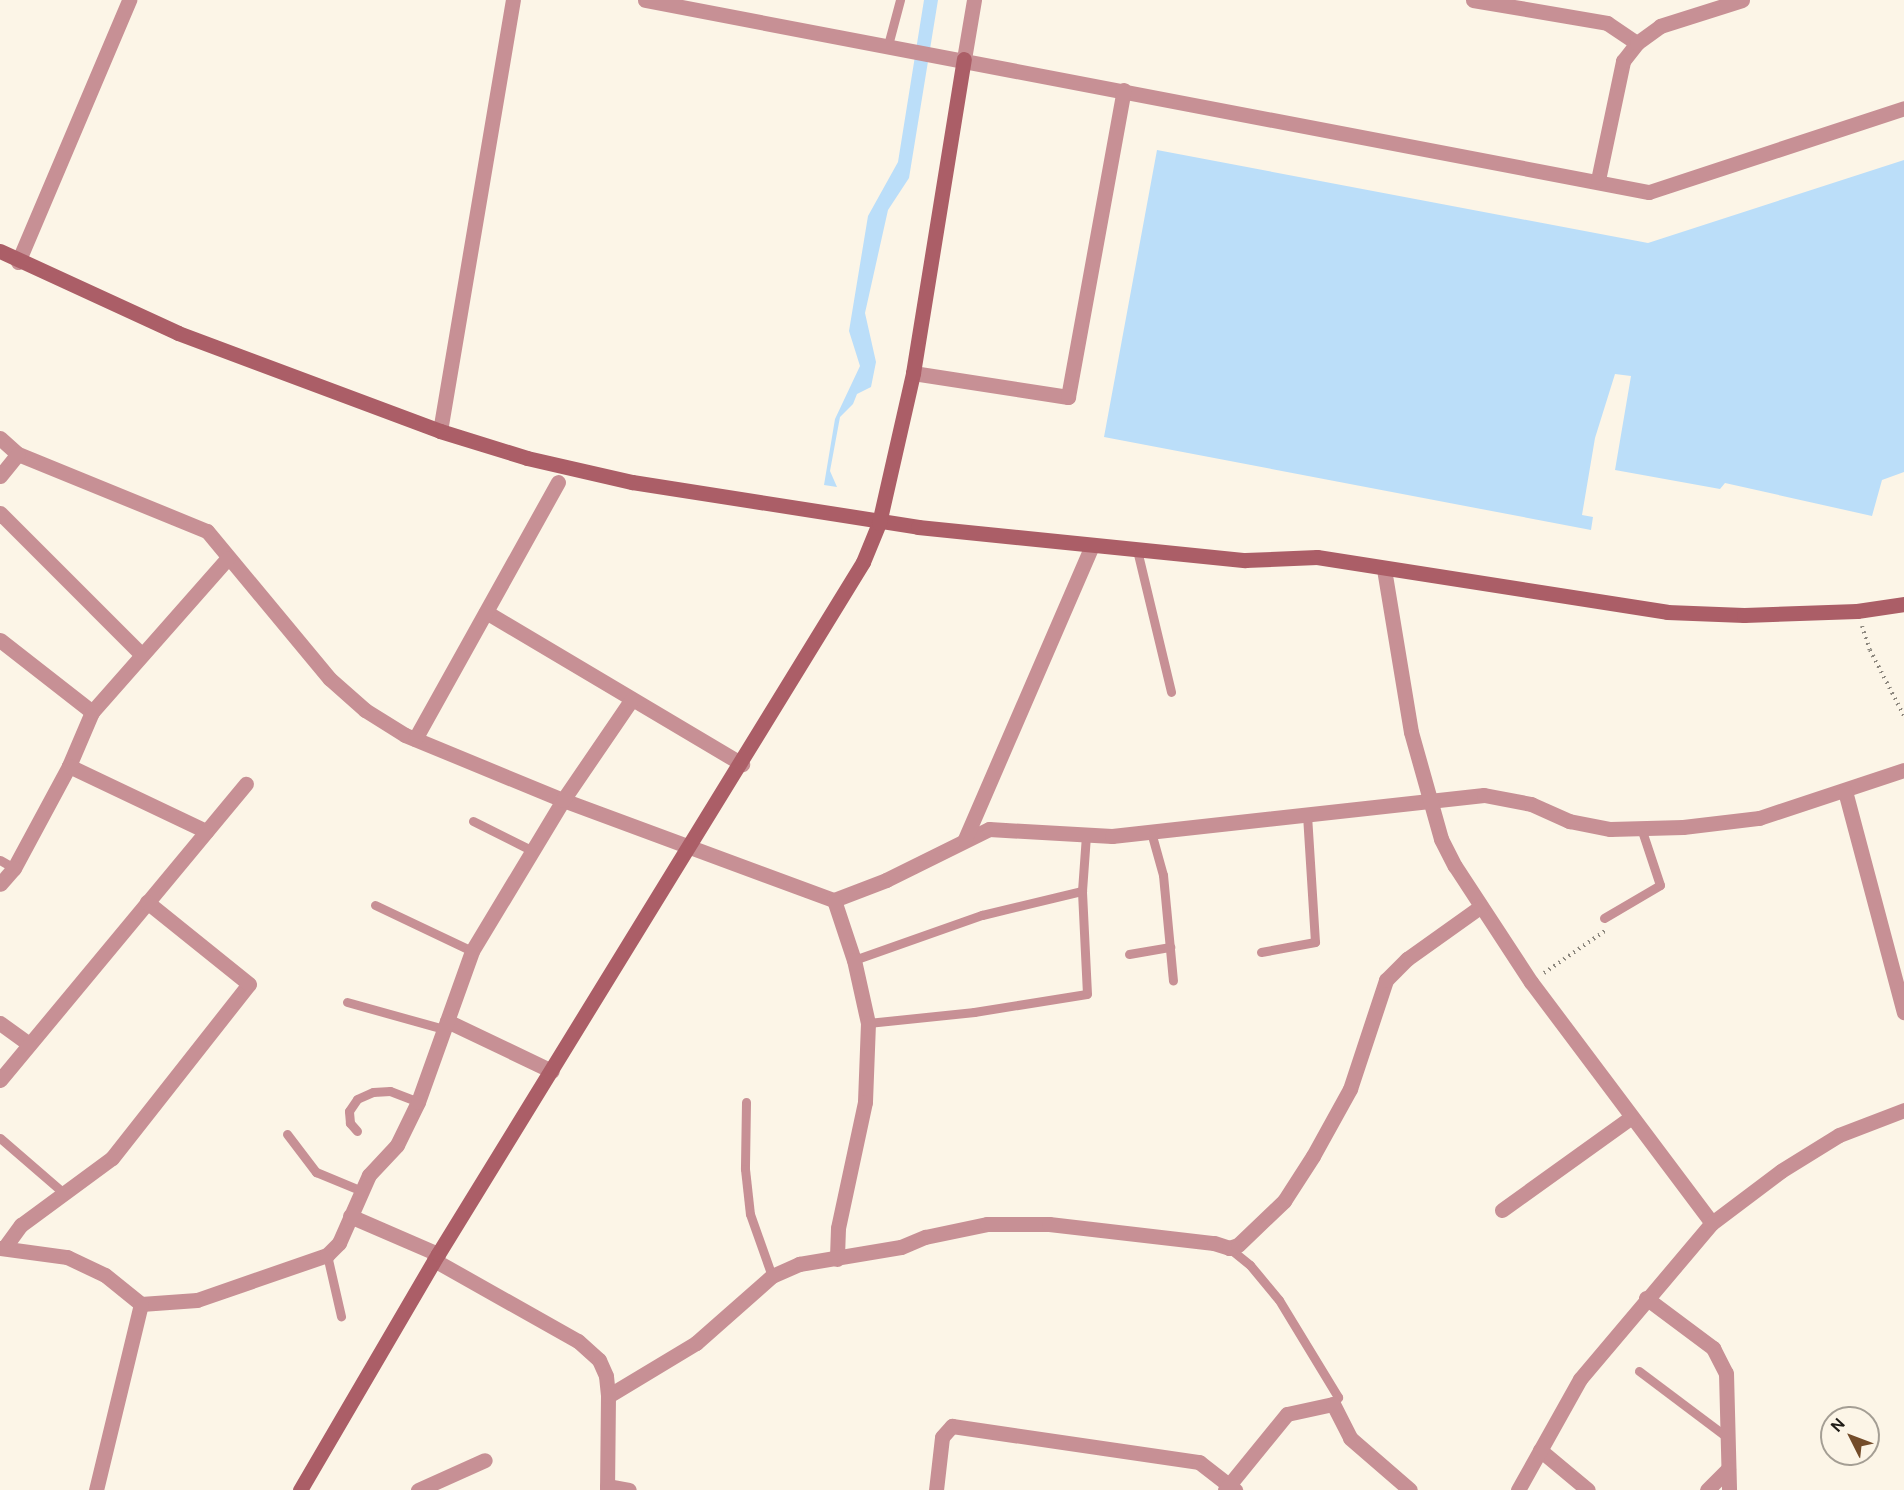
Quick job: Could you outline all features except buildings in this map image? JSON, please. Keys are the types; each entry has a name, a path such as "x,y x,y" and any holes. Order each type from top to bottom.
{"street":[{"path":"18,262 129,0"},
{"path":"440,430 513,0"},
{"path":"645,0 1598,180 1649,192 1904,108"},
{"path":"300,1490 436,1257 742,764 863,562 879,523 912,373 974,0"},
{"path":"1473,0 1607,23 1637,44"},
{"path":"1598,180 1623,61 1637,44 1660,26 1742,0"},
{"path":"912,373 1068,397 1124,90"},
{"path":"0,251 18,262 178,333 440,430 527,458 632,482 879,523 1245,560 1317,557 1667,612 1744,615 1857,611 1904,604"},
{"path":"0,438 18,454 207,531 330,679 365,710 415,739 563,800 834,900 886,880 989,829 1086,835 1151,832 1485,795 1531,804 1569,821 1610,829 1641,828 1759,818 1904,770"},
{"path":"0,476 18,454"},
{"path":"415,739 558,482"},
{"path":"0,513 140,653"},
{"path":"965,839 1092,546"},
{"path":"0,884 7,864 69,765 92,712 140,653 228,558"},
{"path":"1384,569 1411,732 1433,802 1441,839 1480,907 1531,982 1630,1118 1712,1223"},
{"path":"486,612 742,764"},
{"path":"1,644 92,712"},
{"path":"2,1248 67,1257 105,1275 141,1304 197,1300 327,1255 339,1243 369,1176 397,1145 418,1102 472,951 531,850 632,699"},
{"path":"69,765 206,831"},
{"path":"0,1080 246,784"},
{"path":"1845,791 1898,964 1904,1012"},
{"path":"834,900 854,960 868,1023 865,1102 838,1228 837,1259"},
{"path":"2,1248 21,1226 66,1195 112,1158 249,984 147,902"},
{"path":"608,1396 696,1343 772,1276 799,1264 901,1248 925,1237 987,1224 1049,1224 1214,1243 1229,1248 1284,1201 1313,1156 1350,1089 1386,980 1407,959 1480,907"},
{"path":"0,1023 29,1044"},
{"path":"446,1025 552,1071"},
{"path":"1518,1490 1580,1379 1646,1298 1712,1223 1781,1171 1839,1135 1904,1110"},
{"path":"1502,1210 1630,1118"},
{"path":"350,1216 436,1257 578,1341 599,1360 606,1376 608,1396 607,1488 629,1490"},
{"path":"1646,1298 1713,1348 1726,1373 1729,1490"},
{"path":"96,1490 141,1304"},
{"path":"936,1490 942,1437 952,1426 1199,1462 1230,1488 1287,1414 1333,1404 1350,1438 1410,1490"},
{"path":"1540,1450 1588,1490"},
{"path":"418,1490 485,1460"},
{"path":"1707,1490 1728,1469"}],"lane":[{"path":"890,45 900,0"},
{"path":"1137,550 1171,692"},
{"path":"1261,952 1315,942 1307,815"},
{"path":"473,821 531,850"},
{"path":"1604,918 1660,885 1641,828"},
{"path":"1151,832 1163,875 1173,981"},
{"path":"868,1023 974,1012 1087,994 1082,891 1086,835"},
{"path":"854,960 982,915 1082,891"},
{"path":"375,905 472,951"},
{"path":"1129,954 1170,947"},
{"path":"347,1002 446,1025"},
{"path":"357,1131 350,1123 349,1111 357,1099 373,1092 390,1091 418,1102"},
{"path":"746,1102 745,1169 750,1215 772,1276"},
{"path":"287,1134 316,1172 362,1191"},
{"path":"0,1138 66,1195"},
{"path":"1229,1248 1250,1265 1279,1300 1338,1397 1333,1404"},
{"path":"327,1255 341,1316"},
{"path":"1639,1371 1727,1437"}],"path":[{"path":"1857,611 1870,650 1904,716"},
{"path":"1531,982 1606,933 1604,918"}],"water":[{"path":"924,0 938,0 909,178 888,210 865,313 876,362 871,387 857,394 853,404 840,417 830,471 837,487 824,485 835,419 860,366 849,331 868,216 898,162"},
{"path":"1157,150 1648,243 1904,160 1904,472 1882,480 1872,516 1725,483 1720,489 1615,470 1631,376 1615,374 1595,438 1582,515 1593,517 1591,530 1104,437"}]}
